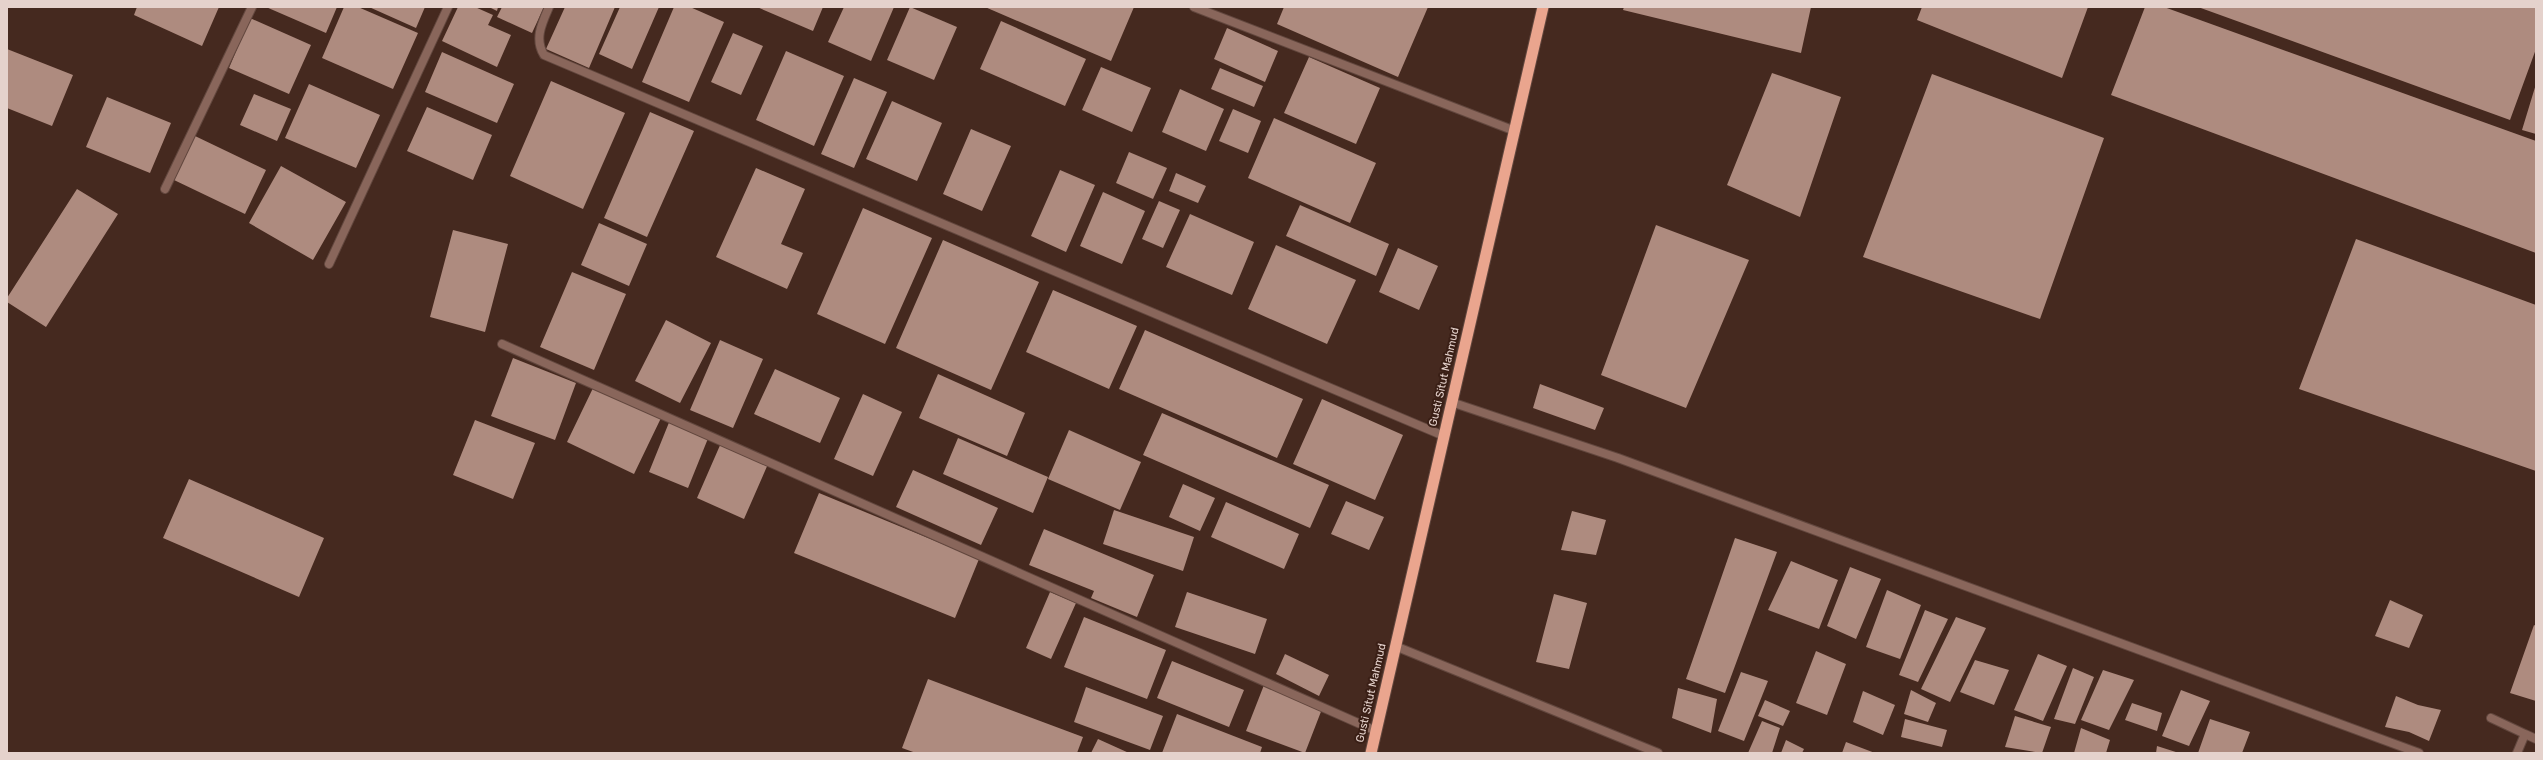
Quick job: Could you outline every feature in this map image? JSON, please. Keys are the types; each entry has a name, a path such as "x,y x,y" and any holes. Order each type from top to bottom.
{"highway":[{"name":"Gusti Situt Mahmud","path":"1371,753 1451,402 1515,131 1542,7"}],"street":[{"path":"165,189 252,7"},
{"path":"328,264 448,7"},
{"path":"549,7 540,28 539,46 544,55 1444,436"},
{"path":"1194,7 1515,131"},
{"path":"502,344 1376,731"},
{"path":"1451,402 1618,458 2419,753"},
{"path":"1395,646 1658,753"},
{"path":"2491,718 2536,739"},
{"path":"2517,753 2525,734"}],"building":[{"path":"137,7 219,7 202,46 134,15"},
{"path":"266,7 337,7 326,33"},
{"path":"344,7 358,7 418,33 393,89 322,58"},
{"path":"369,7 425,7 416,28"},
{"path":"458,7 475,7 493,15 488,25 511,35 497,67 442,41"},
{"path":"489,7 498,7 497,11"},
{"path":"502,7 544,7 532,33 497,17"},
{"path":"565,7 615,7 589,68 546,49"},
{"path":"620,7 659,7 632,69 599,54"},
{"path":"674,7 690,7 724,22 689,102 642,82"},
{"path":"757,7 823,7 813,31"},
{"path":"844,7 894,7 871,61 828,42"},
{"path":"910,7 957,27 934,80 887,60"},
{"path":"985,7 1134,7 1111,61"},
{"path":"1284,7 1428,7 1398,77 1277,24"},
{"path":"1624,7 1811,7 1801,53 1623,10"},
{"path":"1922,7 2088,7 2062,78 1917,20"},
{"path":"2145,7 2164,7 2536,141 2536,253 2111,95"},
{"path":"2198,7 2536,7 2536,49 2510,120"},
{"path":"250,18 311,45 289,94 229,68"},
{"path":"1001,21 1086,59 1065,106 980,69"},
{"path":"1227,28 1278,51 1265,82 1214,59"},
{"path":"733,33 763,46 741,95 711,82"},
{"path":"7,49 73,75 52,126 7,108"},
{"path":"786,51 844,76 814,146 756,120"},
{"path":"442,52 514,84 497,123 425,92"},
{"path":"1309,57 1380,88 1356,144 1284,113"},
{"path":"1101,67 1151,88 1132,132 1082,110"},
{"path":"1220,68 1263,86 1254,107 1211,89"},
{"path":"1772,73 1841,97 1800,217 1727,185"},
{"path":"1932,74 2104,138 2040,319 1863,257"},
{"path":"854,78 887,92 854,168 821,154"},
{"path":"551,81 625,113 583,209 510,176"},
{"path":"309,84 380,115 356,168 285,138"},
{"path":"2536,84 2536,134 2522,130"},
{"path":"1180,89 1224,109 1206,151 1162,132"},
{"path":"254,94 291,109 277,141 240,125"},
{"path":"107,97 171,123 150,173 86,147"},
{"path":"892,101 942,123 917,181 866,159"},
{"path":"427,107 492,135 473,180 407,151"},
{"path":"1233,109 1261,121 1248,153 1219,141"},
{"path":"650,112 694,131 647,237 604,218"},
{"path":"1274,118 1376,163 1350,223 1248,178"},
{"path":"971,129 1011,146 982,211 943,194"},
{"path":"195,136 266,170 245,214 174,180"},
{"path":"1129,152 1167,168 1153,199 1116,183"},
{"path":"281,166 346,202 313,260 249,223"},
{"path":"756,168 805,189 781,244 803,253 787,289 716,257"},
{"path":"1060,170 1095,185 1066,252 1031,236"},
{"path":"1176,173 1206,186 1198,203 1169,191"},
{"path":"77,189 118,214 46,327 7,302 7,298"},
{"path":"1103,192 1145,211 1122,264 1080,246"},
{"path":"1159,201 1180,210 1163,248 1142,239"},
{"path":"1300,205 1389,244 1376,276 1286,236"},
{"path":"863,208 932,238 885,344 817,314"},
{"path":"1190,214 1254,242 1232,295 1166,267"},
{"path":"599,223 647,244 629,286 581,265"},
{"path":"1656,225 1749,260 1686,408 1601,375"},
{"path":"453,230 508,244 485,332 430,317"},
{"path":"2356,239 2536,305 2536,471 2299,389"},
{"path":"943,240 1039,282 991,390 896,348"},
{"path":"1276,245 1356,280 1327,344 1248,309"},
{"path":"1398,248 1438,266 1419,310 1379,292"},
{"path":"572,272 626,294 594,370 540,347"},
{"path":"1053,290 1137,326 1109,389 1026,352"},
{"path":"666,320 711,343 680,403 635,381"},
{"path":"1145,330 1303,399 1277,458 1119,389"},
{"path":"720,340 763,359 733,428 690,410"},
{"path":"513,358 576,383 555,440 491,416"},
{"path":"775,369 840,398 820,443 754,414"},
{"path":"938,374 1025,413 1007,456 919,418"},
{"path":"1540,384 1604,408 1595,430 1533,408"},
{"path":"594,386 661,418 634,474 567,442"},
{"path":"863,394 902,412 873,476 834,459"},
{"path":"1322,399 1403,435 1375,500 1293,464"},
{"path":"1162,413 1329,485 1310,528 1143,455"},
{"path":"475,420 535,443 513,499 453,475"},
{"path":"670,420 709,436 688,488 649,472"},
{"path":"1069,430 1141,462 1120,510 1048,479"},
{"path":"958,438 1048,477 1033,513 943,474"},
{"path":"721,443 768,464 744,519 697,498"},
{"path":"913,470 998,508 981,545 896,507"},
{"path":"189,479 324,538 299,597 163,538"},
{"path":"1183,484 1215,498 1200,531 1169,517"},
{"path":"819,493 979,559 955,618 794,553"},
{"path":"1346,501 1384,517 1369,550 1331,534"},
{"path":"1226,502 1299,534 1284,569 1211,537"},
{"path":"1114,510 1194,537 1183,571 1103,544"},
{"path":"1572,511 1606,520 1596,555 1561,550"},
{"path":"1044,529 1154,575 1137,617 1091,598 1094,591 1029,565"},
{"path":"1735,538 1777,552 1725,693 1686,679"},
{"path":"1791,561 1838,580 1819,629 1768,610"},
{"path":"1850,567 1881,579 1856,639 1827,626"},
{"path":"1887,590 1921,605 1900,659 1866,647"},
{"path":"1050,592 1076,603 1051,659 1026,648"},
{"path":"1187,592 1267,619 1255,654 1175,627"},
{"path":"1554,594 1587,603 1569,669 1536,662"},
{"path":"2390,600 2423,615 2409,648 2375,636"},
{"path":"1925,610 1948,619 1918,682 1899,675"},
{"path":"1084,617 1166,650 1147,699 1064,667"},
{"path":"1956,617 1986,628 1950,702 1921,689"},
{"path":"2534,625 2536,626 2536,701 2510,693"},
{"path":"1816,651 1846,664 1827,715 1796,703"},
{"path":"1285,654 1329,675 1319,696 1276,674"},
{"path":"2038,654 2067,666 2043,721 2014,710"},
{"path":"1975,660 2009,670 1994,705 1960,692"},
{"path":"1172,661 1244,690 1229,727 1157,698"},
{"path":"2073,668 2094,677 2075,724 2054,719"},
{"path":"2103,670 2134,680 2109,730 2081,720"},
{"path":"1741,672 1768,681 1744,741 1718,731"},
{"path":"928,679 1083,737 1077,753 916,753 902,748"},
{"path":"1264,685 1322,709 1305,753 1246,731"},
{"path":"1086,687 1163,716 1150,750 1074,722"},
{"path":"1678,688 1717,699 1711,733 1672,718"},
{"path":"1911,690 1936,703 1928,722 1904,714"},
{"path":"2181,690 2210,701 2189,746 2162,736"},
{"path":"1863,691 1895,705 1883,735 1853,722"},
{"path":"2396,696 2418,705 2441,710 2429,741 2409,732 2385,727"},
{"path":"1765,700 1790,711 1783,726 1758,716"},
{"path":"2132,703 2162,713 2157,731 2125,720"},
{"path":"1177,714 1262,747 1260,753 1162,753"},
{"path":"2015,716 2051,727 2042,753 2005,747"},
{"path":"1905,719 1947,730 1942,747 1901,737"},
{"path":"2210,719 2250,732 2242,753 2198,753"},
{"path":"1762,721 1780,728 1772,753 1748,753"},
{"path":"2081,728 2110,740 2106,753 2074,753"},
{"path":"1098,739 1129,753 1091,753"},
{"path":"1786,740 1804,749 1802,753 1781,753"},
{"path":"1846,742 1875,753 1842,753"},
{"path":"2157,746 2179,753 2156,753"}]}
